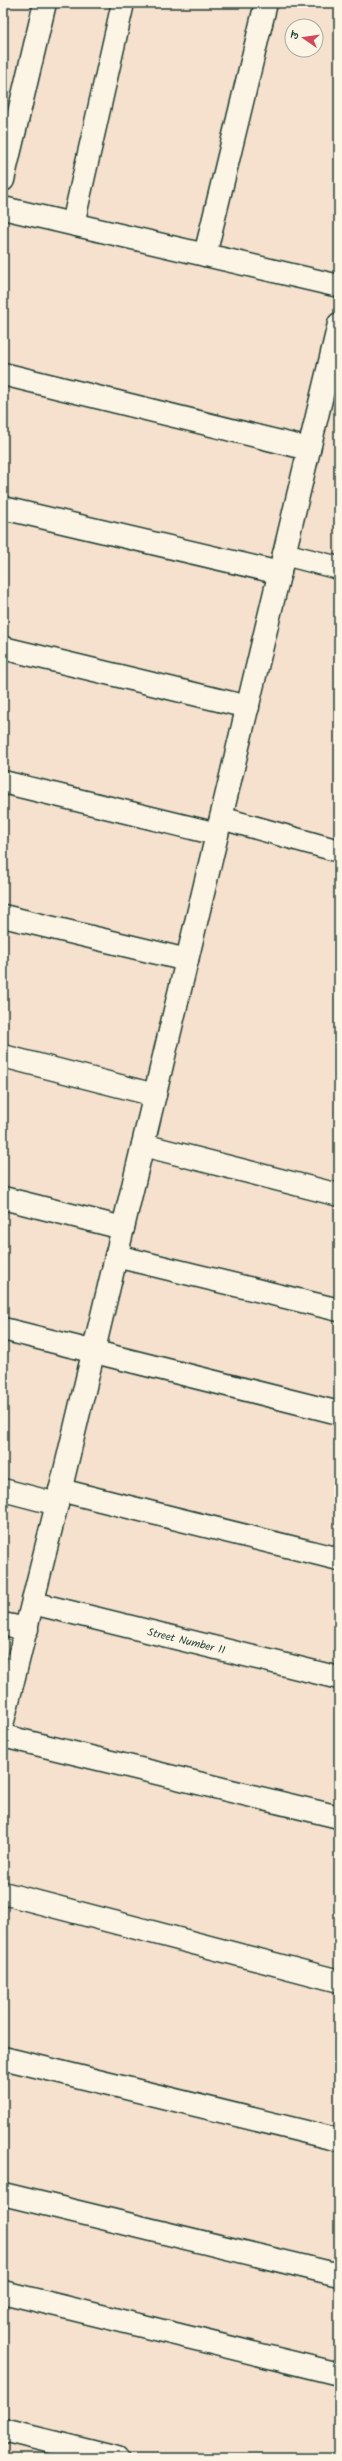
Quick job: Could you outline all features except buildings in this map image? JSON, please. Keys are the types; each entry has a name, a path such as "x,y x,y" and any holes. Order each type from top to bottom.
{"street":[{"path":"3,180 45,3"},
{"path":"73,224 123,3"},
{"path":"205,255 266,3"},
{"path":"3,208 339,286"},
{"path":"3,1721 27,1630 59,1497 339,324"},
{"path":"3,374 309,449"},
{"path":"3,508 282,564 339,568"},
{"path":"3,648 248,707"},
{"path":"3,782 339,851"},
{"path":"3,916 187,960"},
{"path":"3,1056 155,1095"},
{"path":"143,1145 339,1195"},
{"path":"3,1198 123,1228"},
{"path":"116,1256 339,1310"},
{"path":"3,1329 94,1350 339,1413"},
{"path":"3,1490 59,1497 339,1558"},
{"name":"Street Number 11","path":"33,1603 339,1678"},
{"path":"3,1624 27,1630"},
{"path":"3,1736 339,1817"},
{"path":"3,1893 339,1981"},
{"path":"3,2058 339,2140"},
{"path":"3,2194 339,2275"},
{"path":"3,2292 339,2374"},
{"path":"3,2430 117,2458"}]}
